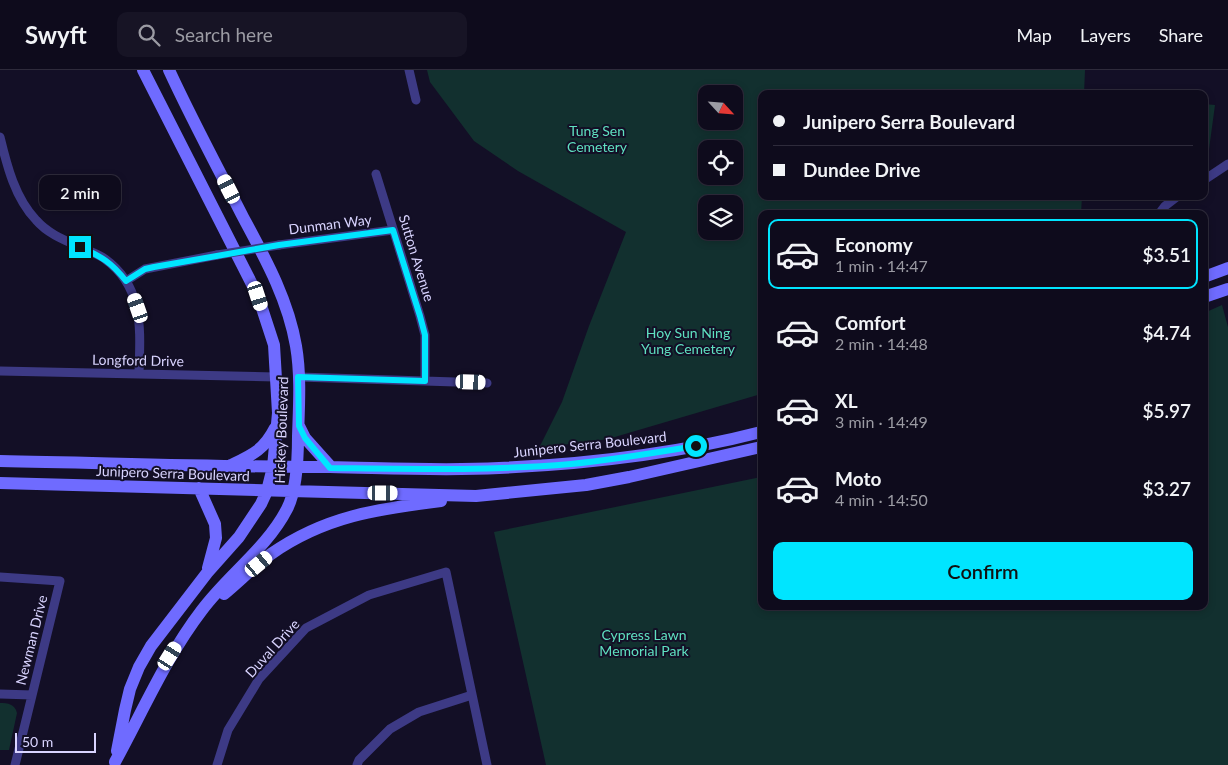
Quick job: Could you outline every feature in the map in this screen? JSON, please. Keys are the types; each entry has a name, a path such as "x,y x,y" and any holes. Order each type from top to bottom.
{"main road":[{"name":"Hickey Boulevard","path":"114,764 126,703 139,667 151,646 207,573 250,522 261,504 267,491 273,467 277,423 274,344 258,296 143,70"},
{"name":"Hickey Boulevard","path":"114,764 170,656 203,608 267,538 287,509 294,492 296,468 299,426 298,377 296,348 289,316 266,262 185,105 169,70"},
{"path":"1208,276 1228,268"},
{"path":"1208,296 1228,289"},
{"path":"229,466 261,449 268,441 277,423"},
{"path":"299,426 305,438 330,468"},
{"name":"Junipero Serra Boulevard","path":"0,461 296,468 489,469 572,464 668,451 758,433"},
{"name":"Junipero Serra Boulevard","path":"0,483 476,496 586,485 758,448"},
{"path":"199,488 215,524 216,538 207,573"},
{"path":"203,608 225,594 271,555 297,538 322,526 382,508 476,496"}],"street":[{"path":"409,70 416,100"},
{"path":"0,137 20,198 36,220 54,236 104,258 116,268 126,281 138,308 140,374"},
{"path":"1208,177 1228,164"},
{"name":"Sutton Avenue","path":"376,174 425,335 425,381"},
{"path":"1162,210 1173,200"},
{"name":"Dunman Way","path":"126,281 145,269 217,255 393,230"},
{"name":"Longford Drive","path":"0,371 276,377"},
{"path":"298,377 487,383"},
{"name":"Duval Drive","path":"217,765 228,730 259,680 306,628 369,595 446,572 472,695"},
{"name":"Newman Drive","path":"0,577 60,581 16,765"},
{"path":"0,694 32,695"},
{"path":"357,765 359,760 390,729 418,712 472,695 487,765"}],"green space":[{"path":"427,70 1085,70 1084,90 758,90 758,200 1082,200 1081,210 758,210 758,395 608,439 539,448 562,402 589,326 626,232 518,171 474,141 430,82"},
{"path":"1208,104 1215,105 1208,157"},
{"name":"Cypress Lawn Memorial Park","path":"1222,305 1228,327 1228,765 546,765 494,532 758,478 758,610 1208,610 1208,311"},
{"path":"0,703 11,705 17,713 9,750 0,750"}],"route":[{"path":"80,247 104,258 116,268 126,281 145,269 154,267 279,245 393,230 425,335 425,381 298,377 299,426 305,438 330,468 453,469 541,466 624,458 696,446"}],"park label":[{"name":"Tung Sen Cemetery","path":"597,138"},
{"name":"Hoy Sun Ning Yung Cemetery","path":"688,340"}]}
